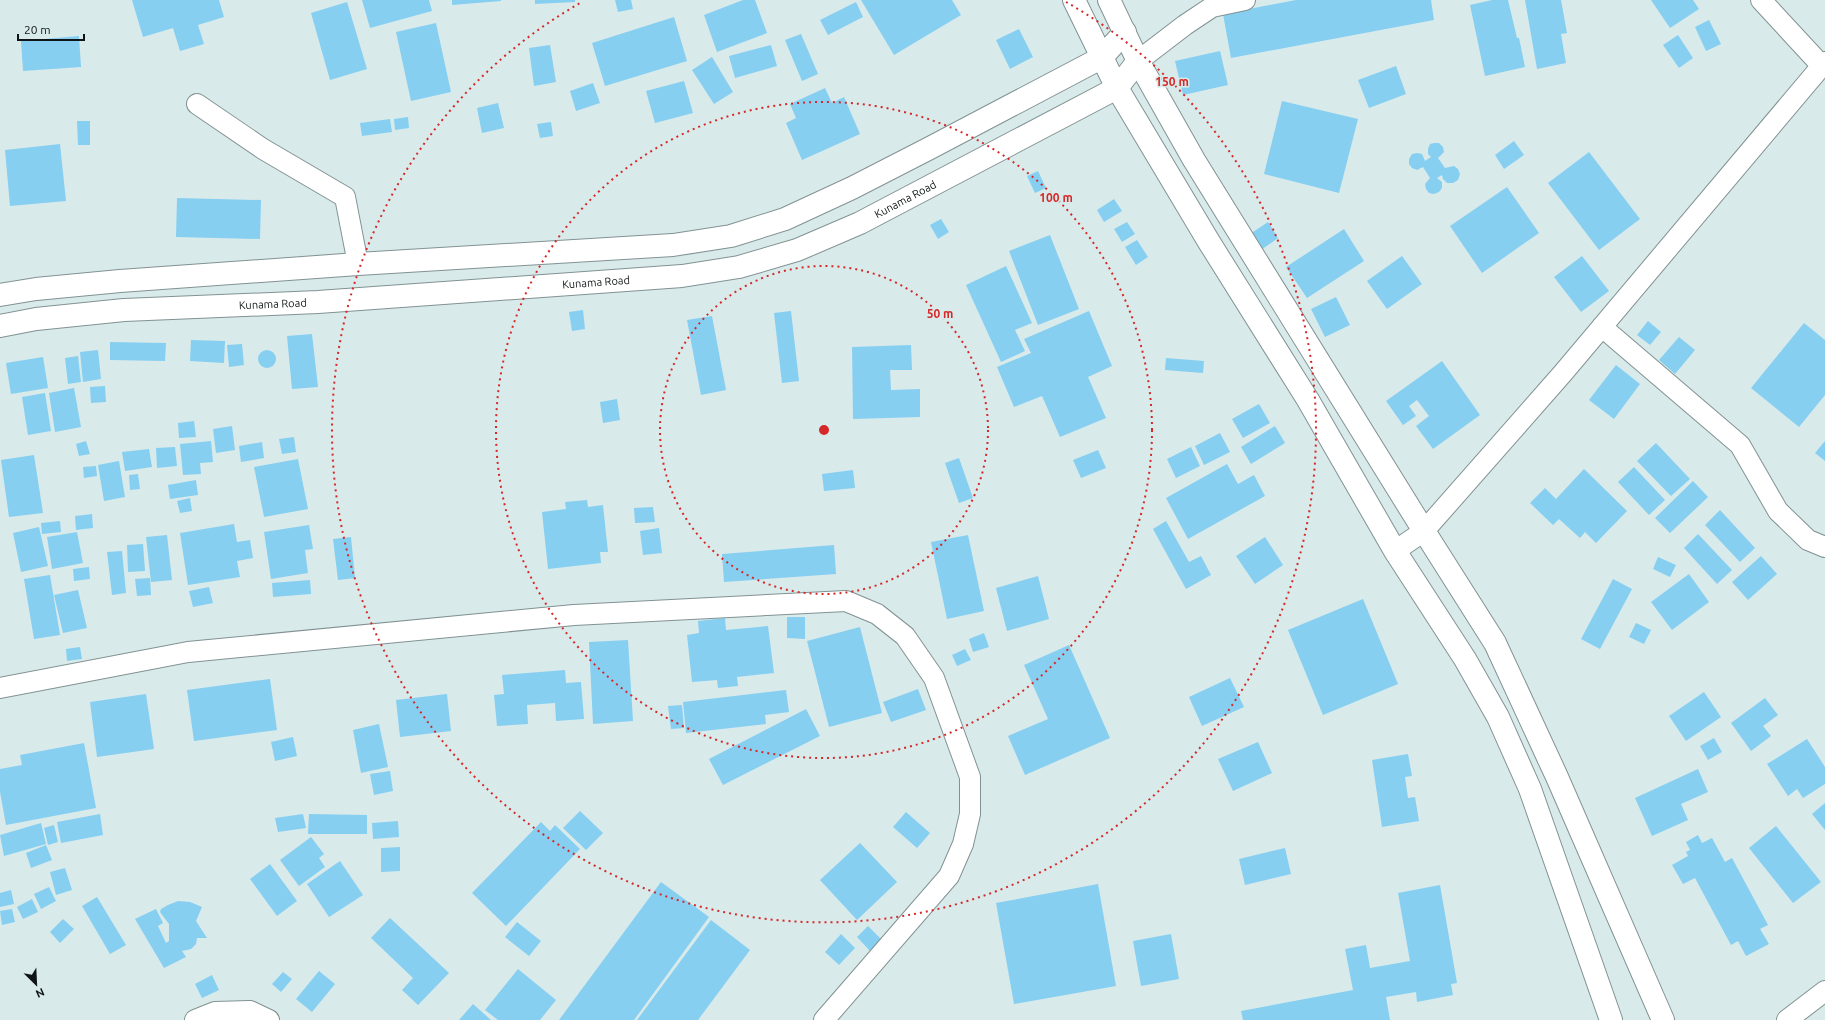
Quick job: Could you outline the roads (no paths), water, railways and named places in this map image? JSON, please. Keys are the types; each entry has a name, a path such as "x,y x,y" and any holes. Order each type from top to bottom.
{"main road":[{"path":"1074,0 1101,58 1117,88 1308,400 1395,551 1466,659 1498,717 1541,818 1612,1020"},
{"path":"1109,0 1138,61 1194,160 1424,532 1495,643 1557,777 1662,1020"},
{"path":"0,295 36,289 97,283 358,264 673,245 731,236 785,219 852,188 1101,58 1125,32"},
{"name":"Kunama Road","path":"0,326 36,319 124,310 318,302 682,276 739,267 797,250 860,223 1117,88 1138,61"}],"street":[{"path":"1138,61 1185,25 1212,7 1245,0"},
{"path":"1395,551 1424,532 1602,327 1823,64 1762,0"},
{"path":"197,104 263,149 345,197 358,264"},
{"path":"1602,327 1740,445 1778,511 1808,540 1825,547"},
{"path":"0,688 188,652 574,615 838,601 846,601 864,608 877,614 905,636 934,678 970,777 970,814 963,844 949,876 824,1020"},
{"path":"1787,1020 1825,991"},
{"path":"195,1020 215,1012 250,1011 269,1020"}]}
